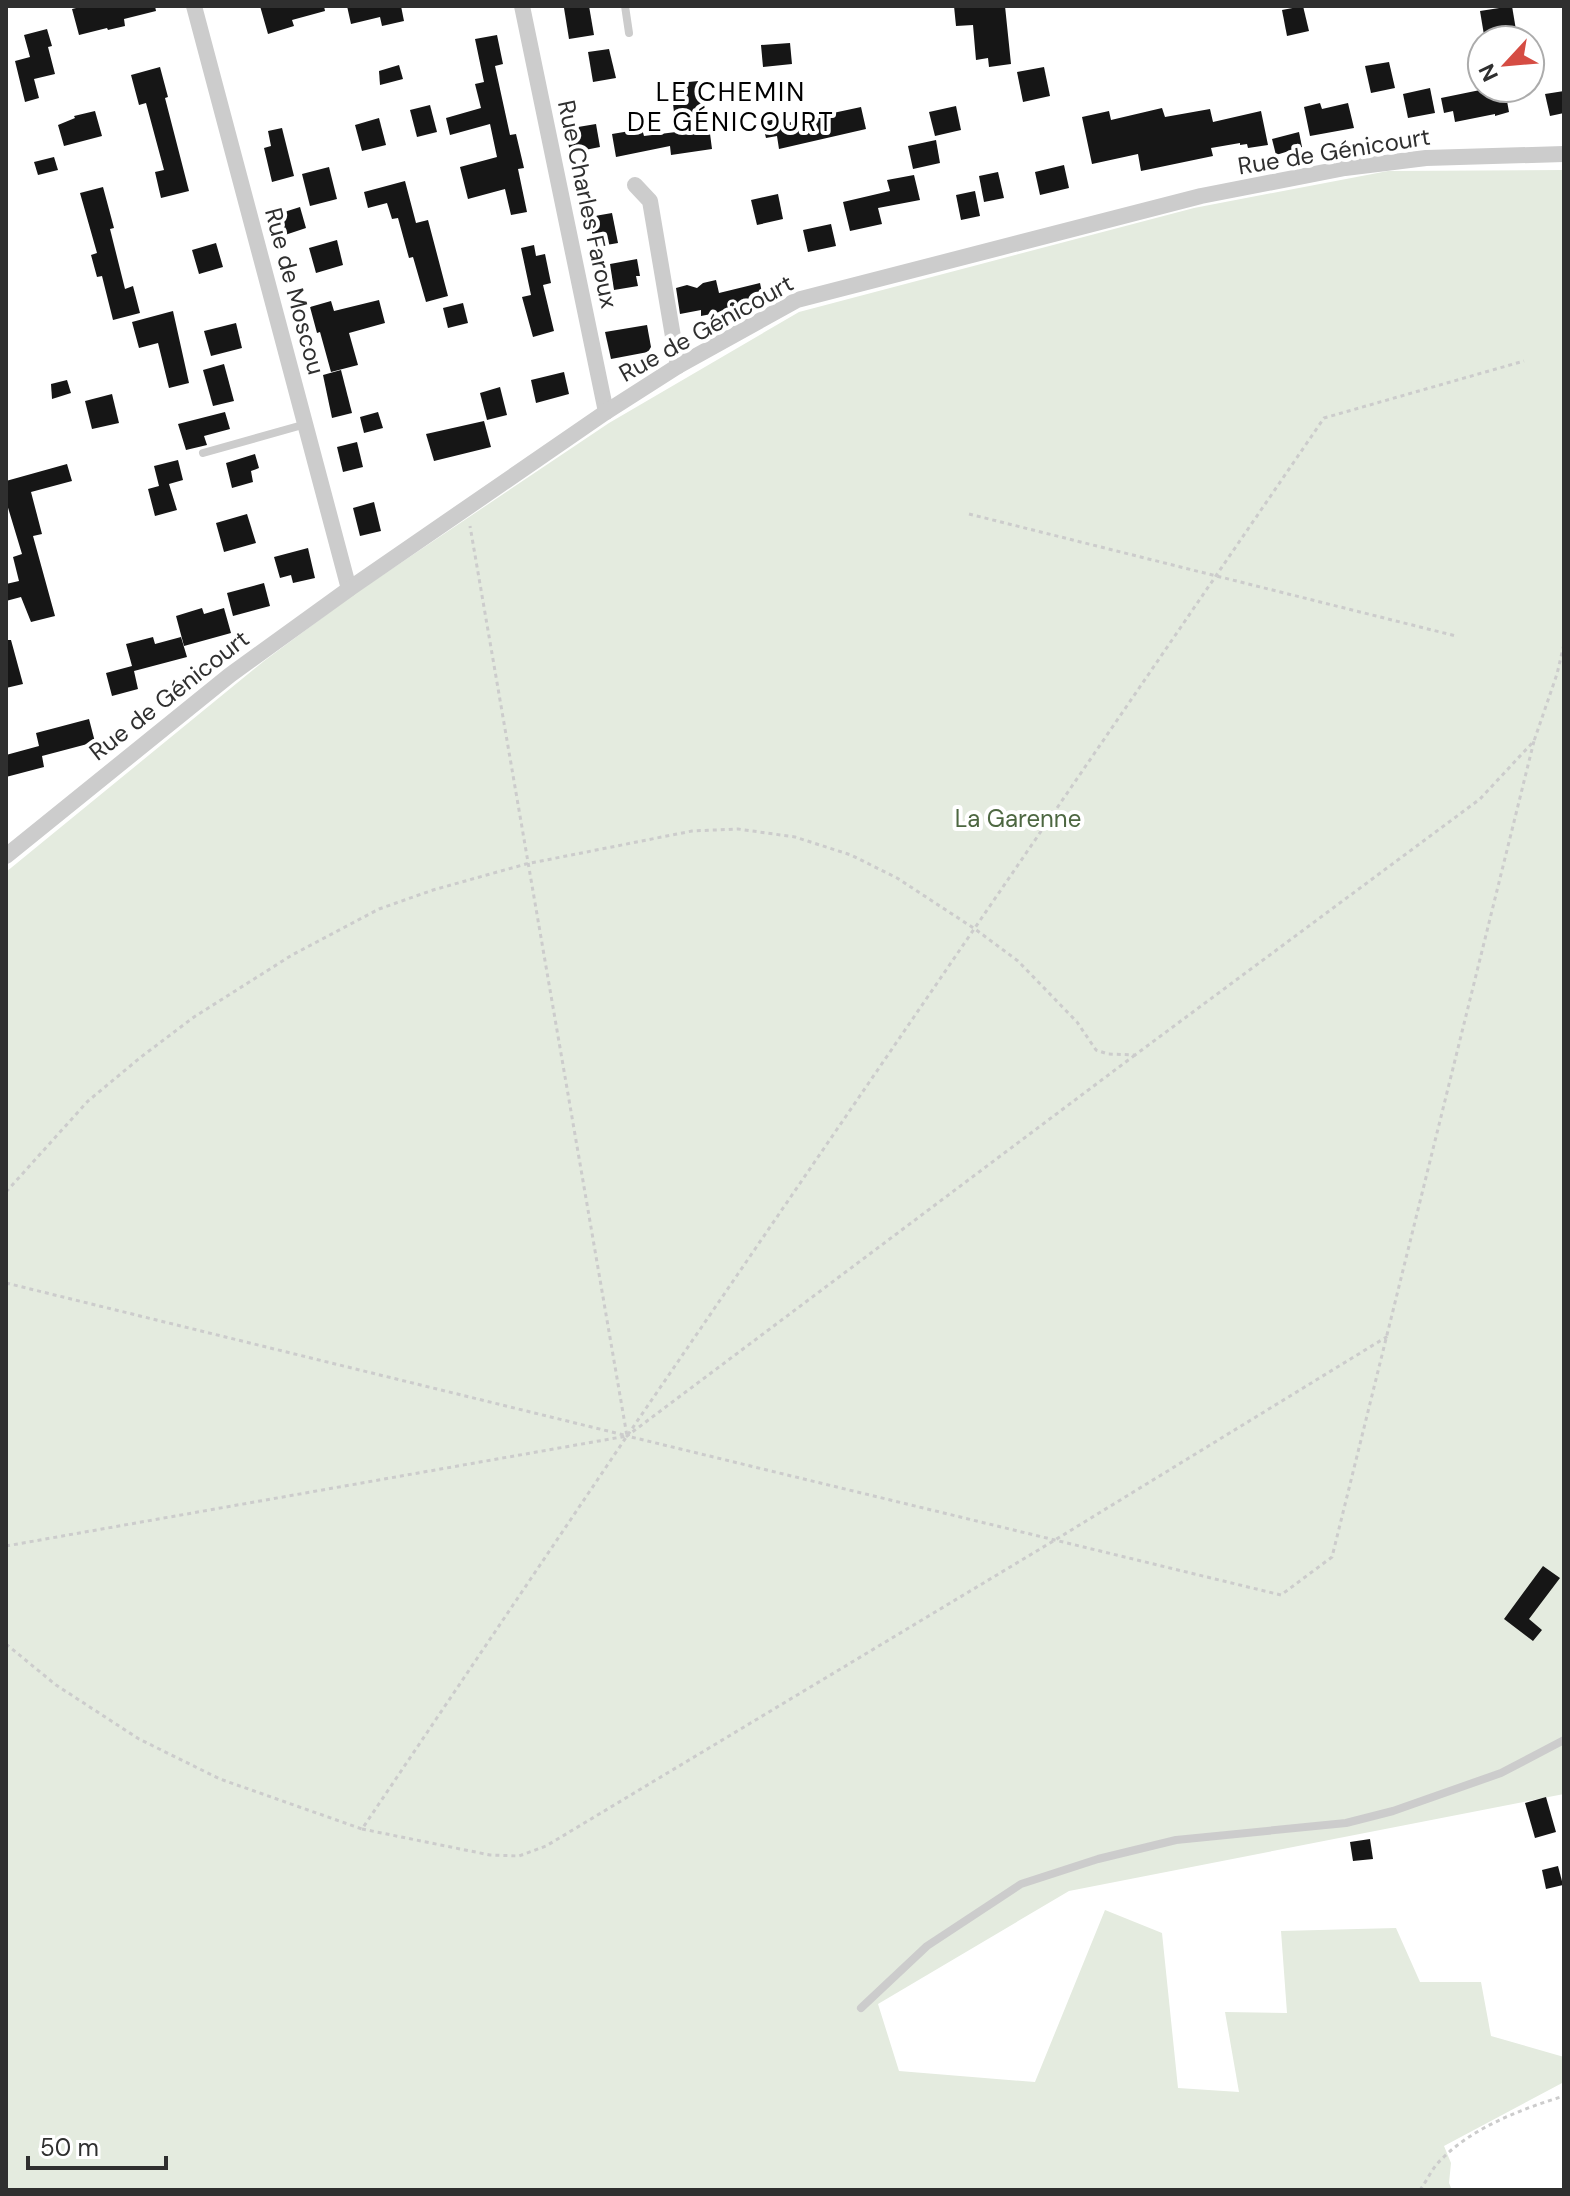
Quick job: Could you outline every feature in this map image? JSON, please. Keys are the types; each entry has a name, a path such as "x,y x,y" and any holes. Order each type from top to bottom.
{"street":[{"name":"Rue de Moscou","path":"194,6 349,589"},
{"name":"Rue Charles Faroux","path":"522,6 606,412"},
{"name":"Rue de Génicourt","path":"6,856 230,675 349,589 606,412 678,366 797,300 1201,196 1345,168 1426,158 1564,154"},
{"path":"635,185 650,201 678,366"}],"lane":[{"path":"625,6 629,33"},
{"path":"203,453 306,424"},
{"path":"861,2008 927,1946 1021,1884 1098,1859 1176,1840 1346,1823 1393,1811 1501,1773 1564,1740"}],"path":[{"path":"362,1829 627,1436 1324,418 1524,361"},
{"path":"969,514 1456,636"},
{"path":"470,526 627,1436"},
{"path":"6,1283 1281,1595 1332,1557 1534,741 1564,644"},
{"path":"6,1546 627,1436 1480,799 1534,741"},
{"path":"6,1192 88,1101 141,1057 194,1017 292,955 379,909 526,864 692,831 738,829 795,837 851,855 897,878 1018,961 1077,1022 1096,1050 1108,1054 1135,1055"},
{"path":"6,1644 56,1685 139,1739 220,1779 362,1829 490,1855 519,1856 546,1846 1388,1336"},
{"path":"1420,2190 1438,2163 1477,2131 1564,2096"}],"green space":[{"name":"La Garenne","path":"1564,170 1564,1794 1069,1891 878,2004 899,2071 1035,2082 1105,1910 1162,1933 1178,2088 1239,2092 1225,2012 1287,2013 1281,1931 1396,1928 1420,1982 1481,1982 1491,2036 1564,2057 1564,2082 1444,2146 1451,2163 1449,2183 1452,2190 6,2190 6,872 264,661 353,595 609,423 799,312 1194,208 1388,171"}],"building":[{"path":"84,6 155,6 156,11 124,19 125,26 79,35 72,9"},
{"path":"260,6 324,6 325,11 292,20 294,26 268,34"},
{"path":"347,6 401,6 404,21 382,26 380,17 351,24"},
{"path":"589,6 594,35 569,39 564,8"},
{"path":"954,6 1005,6 1011,64 989,67 988,58 976,60 973,25 956,26"},
{"path":"1303,6 1309,31 1287,36 1282,10"},
{"path":"1512,6 1515,24 1482,24 1480,11"},
{"path":"47,29 55,74 34,79 39,98 25,102 15,61 30,57 24,35"},
{"path":"497,35 503,64 495,66 510,135 516,134 524,168 518,169 527,212 511,215 505,189 468,199 460,167 497,157 490,124 450,135 446,118 481,108 475,84 484,82 475,39"},
{"path":"790,43 792,64 763,67 761,45"},
{"path":"609,49 616,78 593,82 588,52"},
{"path":"1389,62 1395,88 1371,93 1365,66"},
{"path":"399,65 403,79 380,85 379,71"},
{"path":"160,67 189,191 161,198 155,172 164,170 146,103 139,105 131,75"},
{"path":"1044,67 1050,96 1023,102 1017,72"},
{"path":"698,81 705,127 709,126 712,149 671,155 670,146 616,157 612,134 642,129 644,136 676,132 671,84"},
{"path":"1430,88 1435,113 1408,118 1403,94"},
{"path":"1564,91 1564,113 1550,116 1546,94"},
{"path":"1466,93 1466,104 1508,104 1509,112 1455,122 1453,111 1444,113 1441,98"},
{"path":"1320,103 1322,109 1348,103 1354,128 1310,136 1304,107"},
{"path":"430,105 437,132 417,137 410,110"},
{"path":"956,106 961,130 935,136 929,112"},
{"path":"861,107 866,129 779,149 777,136 766,138 762,122 781,118 782,124"},
{"path":"1162,108 1165,117 1210,109 1213,122 1261,111 1268,145 1248,148 1247,144 1240,143 1211,148 1213,156 1141,171 1138,154 1092,164 1082,117 1109,111 1111,120"},
{"path":"95,111 102,136 64,146 58,125 74,116"},
{"path":"379,118 386,145 362,151 355,125"},
{"path":"596,124 600,147 570,153 566,129"},
{"path":"282,128 294,176 272,182 264,148 271,146 268,131"},
{"path":"1299,132 1302,147 1276,155 1272,139"},
{"path":"936,140 940,163 913,169 908,146"},
{"path":"54,157 58,170 38,175 34,162"},
{"path":"1064,165 1069,188 1040,195 1035,172"},
{"path":"329,167 337,199 310,206 302,174"},
{"path":"998,172 1004,198 984,202 979,176"},
{"path":"914,175 920,200 878,208 882,224 850,231 843,202 890,191 887,180"},
{"path":"405,181 416,223 428,220 448,296 426,302 398,218 392,219 387,203 368,208 364,192"},
{"path":"103,187 125,289 133,286 140,313 113,320 102,276 97,277 91,255 97,253 80,193"},
{"path":"975,191 980,216 961,220 956,195"},
{"path":"778,194 783,219 757,225 751,200"},
{"path":"300,207 306,228 285,235 278,214"},
{"path":"612,213 618,243 595,247 589,217"},
{"path":"831,224 836,246 808,252 803,230"},
{"path":"337,240 343,265 316,273 309,248"},
{"path":"216,243 223,267 199,274 192,250"},
{"path":"534,245 536,256 545,254 551,283 543,285 554,331 533,337 522,297 531,295 521,248"},
{"path":"637,259 638,286 614,290 610,264"},
{"path":"716,280 719,293 760,283 764,302 733,313 732,310 701,316 701,310 680,314 676,288 687,285 697,288"},
{"path":"379,300 385,323 349,333 358,365 331,372 310,307 331,301 334,311"},
{"path":"463,303 468,323 448,328 443,308"},
{"path":"173,311 189,383 169,388 158,343 139,348 132,322"},
{"path":"236,323 242,348 211,356 204,331"},
{"path":"647,325 651,347 648,352 611,359 605,332"},
{"path":"224,364 234,401 213,406 203,370"},
{"path":"341,370 352,413 332,418 323,375"},
{"path":"564,372 569,394 536,403 531,380"},
{"path":"67,380 71,393 52,399 51,384"},
{"path":"500,387 507,415 487,420 480,393"},
{"path":"112,394 119,423 92,429 85,401"},
{"path":"225,412 230,429 204,436 207,445 186,450 178,424"},
{"path":"378,412 383,428 364,433 360,417"},
{"path":"484,421 491,447 434,461 426,434"},
{"path":"357,442 363,467 343,472 337,447"},
{"path":"255,454 259,468 251,471 253,482 232,488 226,463"},
{"path":"178,460 183,480 169,484 177,510 155,516 148,489 159,486 154,466"},
{"path":"67,464 72,481 31,492 42,534 33,536 55,616 31,622 21,597 6,601 6,584 19,581 13,557 22,554 6,501 6,481"},
{"path":"374,502 381,531 360,536 353,508"},
{"path":"247,514 256,543 224,552 216,523"},
{"path":"308,548 315,578 293,583 291,575 280,578 274,557"},
{"path":"264,583 270,606 233,616 227,593"},
{"path":"202,608 204,614 224,608 231,633 184,646 176,616"},
{"path":"153,637 155,644 181,637 187,657 134,671 138,689 112,696 106,673 132,666 126,644"},
{"path":"6,640 11,640 23,684 6,688"},
{"path":"89,719 95,742 42,756 44,767 6,777 6,755 39,746 36,733"},
{"path":"1543,1566 1560,1578 1529,1619 1542,1630 1533,1641 1504,1619"},
{"path":"1546,1797 1556,1832 1535,1838 1525,1803"},
{"path":"1370,1839 1373,1859 1353,1861 1350,1842"},
{"path":"1558,1866 1563,1885 1546,1889 1542,1870"}],"district":[{"name":"LE CHEMIN DE GÉNICOURT","path":"731,107"}]}
